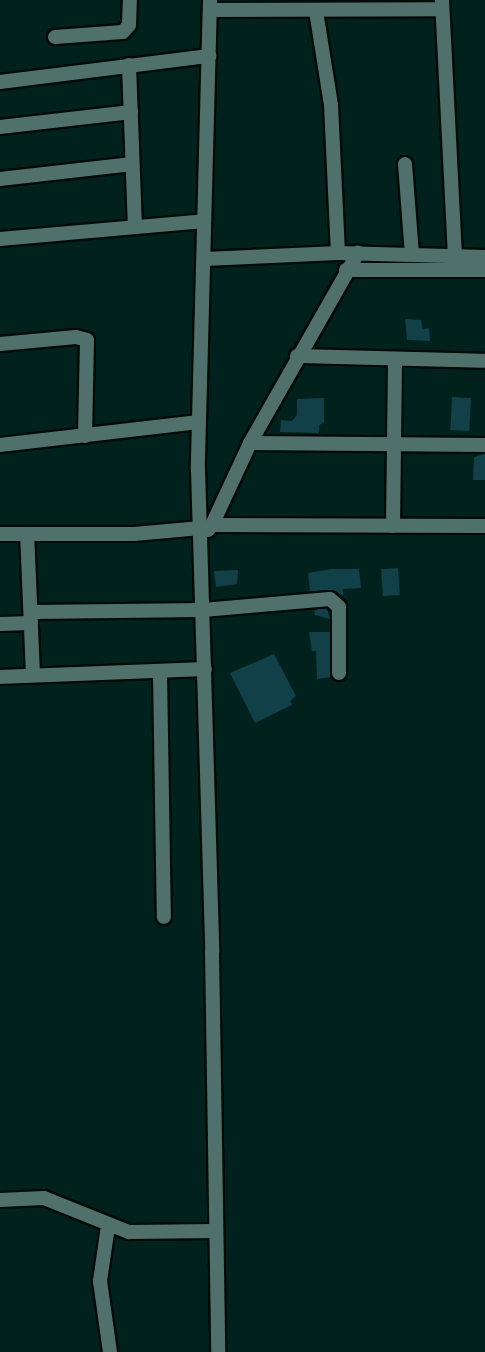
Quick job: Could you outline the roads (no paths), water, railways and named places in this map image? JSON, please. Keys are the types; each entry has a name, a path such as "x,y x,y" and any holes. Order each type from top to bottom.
{"street":[{"path":"55,37 123,32 129,25 130,0"},
{"path":"218,1352 203,610 205,530 199,422 210,5 316,11 364,6 442,4 455,255"},
{"path":"316,11 331,105 338,253"},
{"path":"0,82 209,56"},
{"path":"129,65 135,226"},
{"path":"0,127 131,112"},
{"path":"0,179 132,164"},
{"path":"405,164 412,254"},
{"path":"0,239 204,221"},
{"path":"205,259 338,253 485,257"},
{"path":"205,530 297,356 358,253"},
{"path":"346,270 485,270"},
{"path":"0,344 76,337 87,340 85,436"},
{"path":"297,356 485,361"},
{"path":"393,526 394,360"},
{"path":"0,445 199,422"},
{"path":"250,443 485,445"},
{"path":"0,534 123,534 205,530 485,526"},
{"path":"27,534 33,675"},
{"path":"0,624 31,618 203,610 332,599 339,607 339,673"},
{"path":"0,676 205,669"},
{"path":"160,672 164,917"},
{"path":"0,1200 44,1198 108,1226 129,1232 216,1230"},
{"path":"108,1226 100,1281 110,1352"}]}
